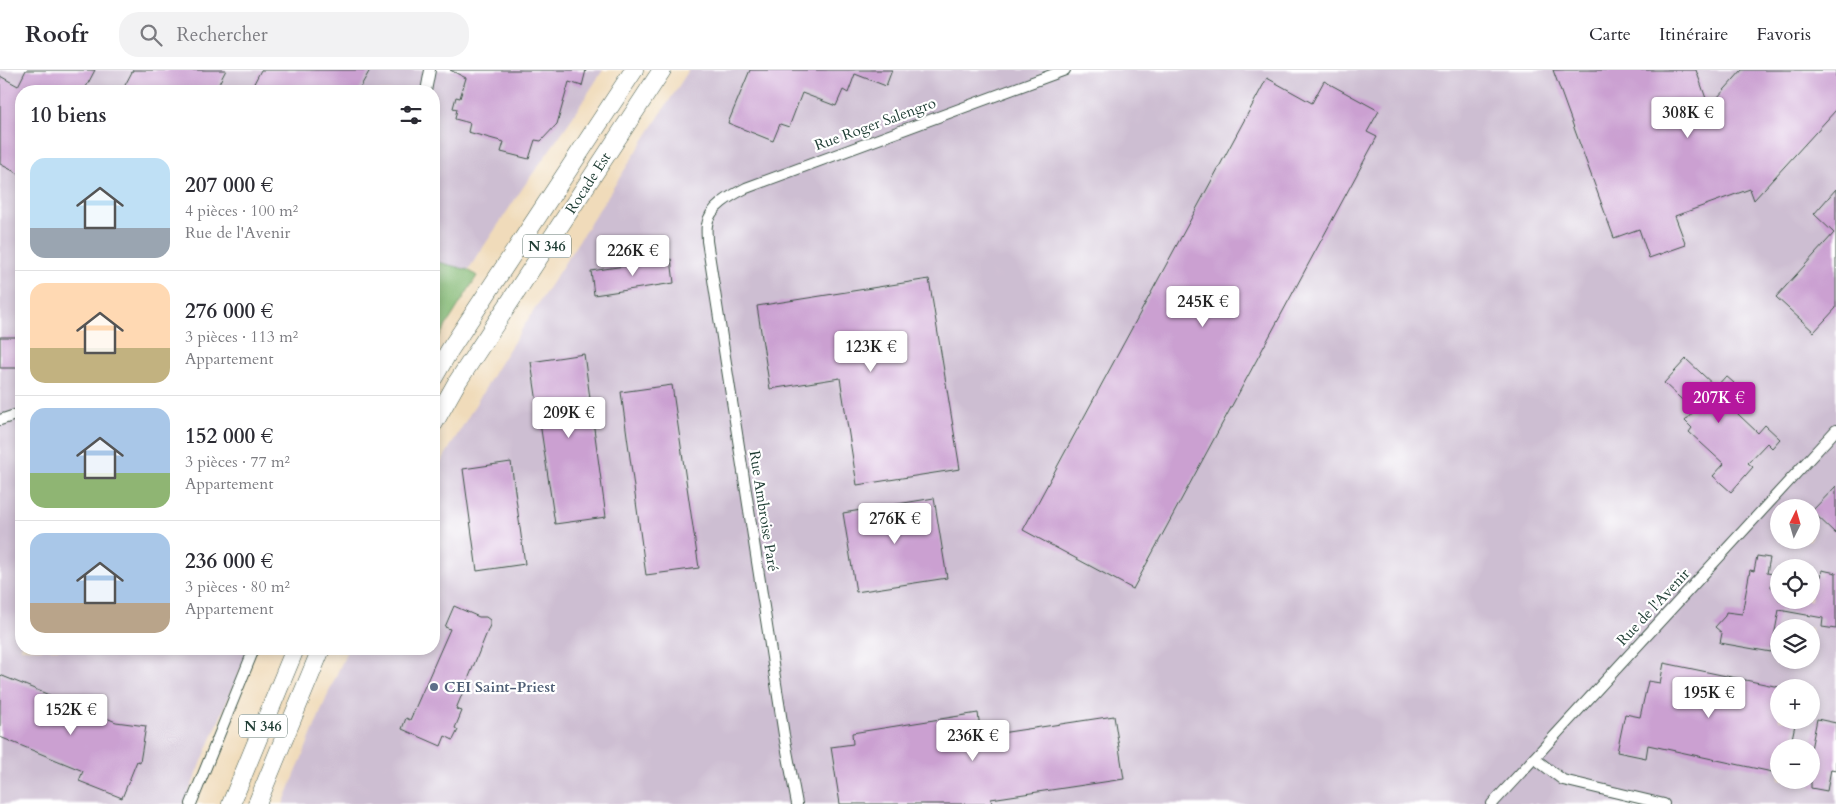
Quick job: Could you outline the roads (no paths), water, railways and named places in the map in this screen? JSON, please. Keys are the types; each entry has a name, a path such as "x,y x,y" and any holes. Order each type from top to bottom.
{"highway":[{"name":"Rocade Est","path":"440,366 634,70"},
{"name":"Rocade Est","path":"440,412 456,384 662,70"},
{"name":"N 346","path":"231,804 293,655"},
{"name":"N 346","path":"257,804 319,655"}],"street":[{"path":"427,85 430,70"},
{"name":"Rue Roger Salengro","path":"707,222 715,209 730,195 746,188 1065,70"},
{"name":"Rue Ambroise Paré","path":"707,222 708,250 784,735 797,804"},
{"path":"0,420 15,415"},
{"name":"Rue de l'Avenir","path":"1492,804 1836,430"},
{"path":"191,804 252,655"},
{"path":"1534,758 1563,780 1664,804"}],"place":[{"name":"CEI Saint-Priest","path":"434,687"}]}
